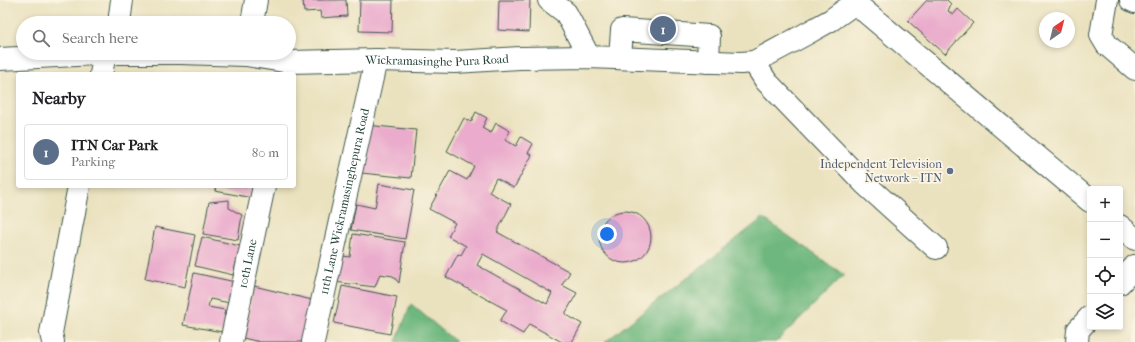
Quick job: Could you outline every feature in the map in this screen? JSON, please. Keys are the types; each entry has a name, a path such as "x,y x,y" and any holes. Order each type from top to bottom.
{"street":[{"path":"120,16 122,0"},
{"path":"253,16 256,0"},
{"path":"549,0 566,14 589,56"},
{"path":"1107,0 1101,35 1107,45 1135,69"},
{"path":"1131,0 1135,2"},
{"path":"856,1 1087,198"},
{"name":"Wickramasinghe Pura Road","path":"264,60 289,68 376,60 455,62 589,56 708,62 754,62 831,20 856,1"},
{"name":"Wickramasinghe Pura Road","path":"0,59 16,59"},
{"name":"11th Lane Wickramasinghepura Road","path":"313,342 376,60"},
{"path":"754,62 766,81 864,183 936,248"},
{"path":"53,342 51,333 79,188"},
{"name":"10th Lane","path":"231,342 264,188"},
{"path":"1123,229 1135,239"},
{"path":"1123,280 1135,266"},
{"path":"1077,342 1078,330 1087,320"}],"green space":[{"path":"763,218 844,275 776,342 605,342"},
{"path":"411,304 456,342 396,342"}],"building":[{"path":"303,0 346,0 347,16 321,18 320,11 304,12"},
{"path":"360,0 393,0 392,32 359,31"},
{"path":"499,0 530,0 529,32 498,30"},
{"path":"927,0 947,0 951,4 948,11 953,15 958,9 973,23 945,54 908,21"},
{"path":"476,112 487,118 482,128 491,133 496,123 510,131 505,140 516,146 521,137 533,144 528,153 532,155 514,188 496,178 489,192 511,204 497,232 570,272 562,285 577,293 565,314 582,324 572,342 562,342 529,324 523,334 500,321 507,310 446,277 458,254 461,255 466,246 448,236 455,223 429,209 450,171 467,180 474,166 447,151 464,118 471,122","holes":["483,254 552,293 547,304 477,265"]},
{"path":"366,125 416,130 411,178 361,173"},
{"path":"379,184 414,190 405,239 351,230 356,204 375,208"},
{"path":"216,188 255,188 253,198 215,191"},
{"path":"229,200 229,208 242,215 238,240 203,234 209,202"},
{"path":"625,211 635,213 643,219 649,227 651,237 649,247 643,255 635,261 625,263 615,261 607,255 601,247 599,237 601,227 607,219 615,213"},
{"path":"155,227 195,235 185,287 145,279"},
{"path":"353,234 405,242 399,283 393,276 380,274 375,287 334,282 336,255 350,257"},
{"path":"202,237 240,246 233,275 195,266"},
{"path":"194,273 240,283 235,304 210,299 208,307 225,310 224,315 231,317 228,333 183,325"},
{"path":"254,286 312,300 302,342 260,342 243,338"},
{"path":"342,286 397,297 390,334 334,323"}],"place":[{"name":"ITN Car Park","path":"663,29"},
{"name":"Independent Television Network – ITN","path":"950,171"}]}
